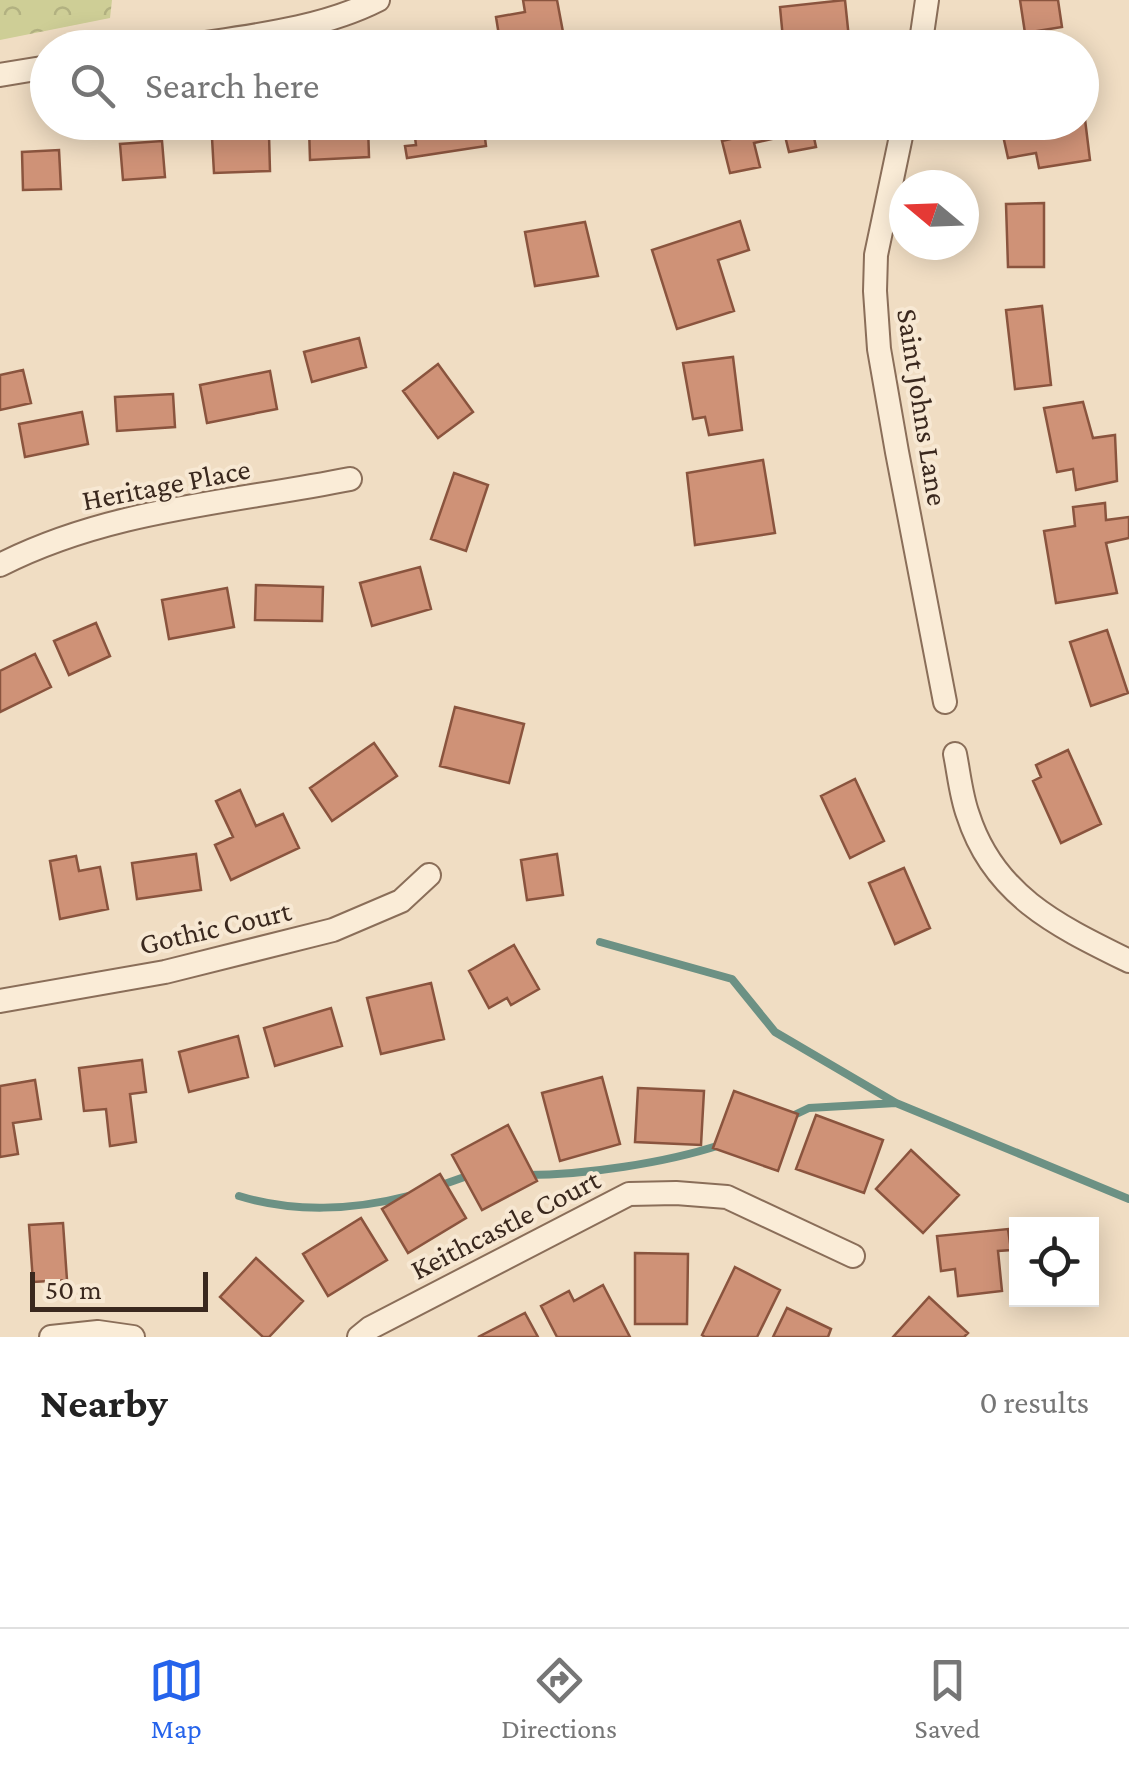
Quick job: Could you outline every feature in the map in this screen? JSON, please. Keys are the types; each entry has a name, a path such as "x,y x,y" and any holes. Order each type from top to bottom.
{"street":[{"path":"269,30 378,0"},
{"path":"922,30 926,0"},
{"path":"0,75 30,70"},
{"name":"Saint Johns Lane","path":"900,140 876,254 875,291 896,452 945,702"},
{"name":"Heritage Place","path":"0,565 92,526 154,511 350,478"},
{"path":"955,754 967,813 979,842 1016,894 1057,925 1129,961"},
{"name":"Gothic Court","path":"0,1001 165,972 333,930 401,901 430,876"},
{"name":"Keithcastle Court","path":"359,1337 629,1194 676,1192 726,1197 853,1256"},
{"path":"51,1337 98,1332 134,1337"}],"green space":[{"path":"0,0 112,0 110,18 30,30 30,34 0,40"}],"building":[{"path":"523,0 557,0 563,30 498,30 496,17 525,12"},
{"path":"845,0 848,30 782,30 780,7"},
{"path":"1020,0 1058,0 1062,27 1025,30"},
{"path":"212,140 269,140 270,171 214,173"},
{"path":"309,140 368,140 369,157 310,160"},
{"path":"415,140 485,140 486,146 407,158 405,146 416,145"},
{"path":"767,140 754,143 760,167 730,173 722,141"},
{"path":"786,140 814,140 816,147 789,152"},
{"path":"1004,140 1088,140 1090,160 1039,168 1036,153 1008,158"},
{"path":"162,141 165,177 123,180 120,144"},
{"path":"59,150 61,189 23,190 22,152"},
{"path":"1044,203 1044,267 1008,267 1006,204"},
{"path":"740,221 749,250 718,260 734,311 677,329 652,250"},
{"path":"585,222 598,276 535,286 525,232"},
{"path":"1042,306 1051,385 1015,389 1006,310"},
{"path":"359,338 366,367 312,382 304,352"},
{"path":"733,357 742,430 709,435 705,417 693,419 683,363"},
{"path":"438,364 473,412 438,438 403,391"},
{"path":"23,370 31,403 0,410 0,375"},
{"path":"270,371 277,409 207,423 200,385"},
{"path":"173,394 175,427 117,431 115,397"},
{"path":"1083,402 1093,438 1115,435 1117,481 1076,490 1073,469 1057,472 1044,408"},
{"path":"82,412 88,444 25,457 19,424"},
{"path":"763,460 775,533 695,545 687,473"},
{"path":"454,473 488,485 466,551 431,539"},
{"path":"1105,503 1106,520 1129,517 1129,538 1106,543 1117,593 1056,603 1044,531 1075,526 1073,507"},
{"path":"420,567 431,609 372,626 360,583"},
{"path":"256,585 323,587 322,621 255,620"},
{"path":"227,588 234,627 169,639 162,600"},
{"path":"96,623 110,656 69,675 54,641"},
{"path":"1107,630 1128,693 1091,706 1070,642"},
{"path":"35,654 51,687 0,712 0,671"},
{"path":"455,707 524,724 509,783 440,766"},
{"path":"374,743 397,776 332,821 310,788"},
{"path":"1068,750 1101,824 1061,843 1033,781 1041,777 1036,765"},
{"path":"855,779 884,841 850,858 821,796"},
{"path":"240,790 256,826 283,814 299,848 231,880 215,845 233,837 216,801"},
{"path":"196,854 201,890 137,899 132,863"},
{"path":"557,854 563,895 527,900 521,860"},
{"path":"76,856 79,871 100,867 108,909 60,919 50,861"},
{"path":"904,868 930,928 895,944 869,883"},
{"path":"514,945 539,989 511,1005 507,998 489,1008 469,971"},
{"path":"431,983 444,1039 381,1054 367,998"},
{"path":"331,1008 342,1046 275,1066 264,1028"},
{"path":"238,1036 248,1077 189,1092 179,1052"},
{"path":"142,1060 146,1092 130,1094 136,1142 110,1146 106,1109 84,1111 79,1068"},
{"path":"602,1077 620,1144 560,1161 542,1093"},
{"path":"35,1080 41,1119 13,1123 18,1154 0,1157 0,1086"},
{"path":"638,1088 704,1091 701,1145 635,1142"},
{"path":"734,1091 798,1114 778,1171 713,1148"},
{"path":"816,1115 883,1140 864,1193 796,1169"},
{"path":"508,1125 537,1181 482,1210 452,1155"},
{"path":"911,1150 959,1195 923,1233 876,1189"},
{"path":"440,1174 466,1218 408,1253 382,1209"},
{"path":"361,1218 387,1260 328,1296 303,1254"},
{"path":"63,1223 67,1280 33,1282 29,1225"},
{"path":"1008,1229 1009,1250 998,1251 1002,1291 958,1296 955,1269 941,1271 937,1236"},
{"path":"635,1253 688,1254 687,1324 635,1324"},
{"path":"256,1258 303,1301 269,1337 263,1337 220,1297"},
{"path":"735,1267 780,1290 757,1337 705,1337 702,1335"},
{"path":"603,1285 630,1337 557,1337 541,1306 569,1291 574,1301"},
{"path":"929,1297 968,1333 964,1337 893,1337"},
{"path":"787,1308 831,1329 828,1337 773,1337"},
{"path":"525,1313 538,1337 478,1337"}],"waterway":[{"path":"600,942 732,979 775,1032 896,1103 1129,1199"},
{"path":"788,1118 809,1108 896,1103"},
{"path":"527,1175 624,1167 720,1145"},
{"path":"436,1187 470,1175"},
{"path":"239,1196 281,1205 324,1208 408,1196"}]}
